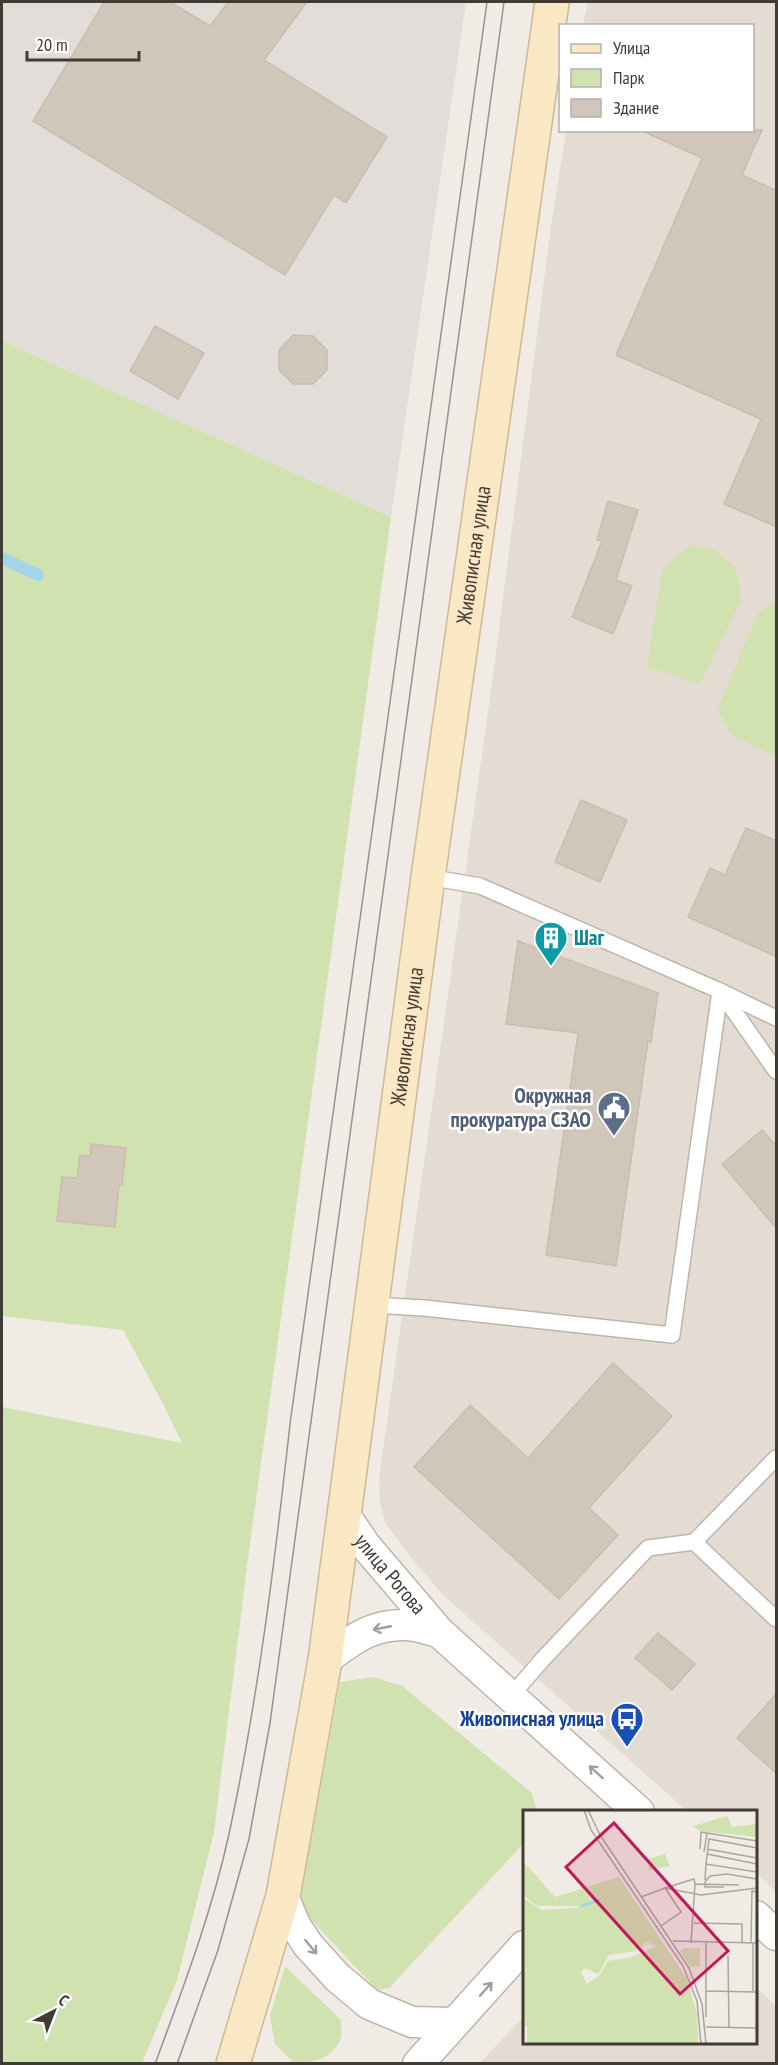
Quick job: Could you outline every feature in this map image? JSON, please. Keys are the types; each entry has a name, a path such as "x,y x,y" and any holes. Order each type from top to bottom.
{"street":[{"name":"Живописная улица","path":"233,2064 283,1896 325,1660 428,878 552,2"},
{"name":"улица Рогова","path":"344,1514 365,1545 439,1632 637,1810"},
{"name":"улица Рогова","path":"325,1660 351,1640 378,1627 408,1624 439,1632"},
{"path":"283,1896 295,1925 308,1945 337,1977 369,2004 412,2022 454,2023"},
{"path":"757,1917 777,1935"},
{"path":"418,2064 523,1948"}],"lane":[{"path":"428,878 480,886 777,1018"},
{"path":"720,991 777,1071"},
{"path":"372,1305 424,1308 672,1335 720,991"},
{"path":"511,1696 648,1548 694,1542 777,1458"},
{"path":"694,1542 777,1619"}],"shaded area":[{"path":"2,2 466,2 391,517 2,341"},
{"path":"588,2 776,2 776,1891 757,1874 757,1810 686,1810 443,1595 386,1524 380,1503 379,1478 489,706 551,227 566,132 754,132 754,24 583,24"},
{"path":"757,1988 776,2006 776,2063 480,2063 523,2017 523,2044 757,2044"}],"green space":[{"path":"2,341 391,517 248,1558 214,1832 177,1980 142,2063 2,2063 2,1407 182,1443 123,1330 2,1316"},
{"path":"689,545 713,549 736,568 741,600 700,684 647,667 662,570"},
{"path":"776,602 776,756 731,735 718,709 758,612"},
{"path":"373,1677 402,1686 532,1793 537,1810 523,1810 523,1844 389,1988 377,1990 303,1911 300,1896 340,1682"},
{"path":"285,1966 341,2020 340,2040 332,2052 321,2059 294,2063 275,2044 270,2016"}],"building":[{"path":"104,2 170,2 210,26 228,2 307,2 264,60 387,137 346,203 334,195 285,275 33,121"},
{"path":"754,130 762,130 742,175 777,191 777,527 724,504 761,419 616,355 702,158 644,132 754,132"},
{"path":"155,326 204,353 178,399 130,371"},
{"path":"293,335 313,336 327,350 327,370 313,384 293,384 279,370 279,350"},
{"path":"608,501 638,510 616,580 632,586 613,634 572,617 602,541 597,540"},
{"path":"581,800 627,820 600,882 555,862"},
{"path":"746,828 777,841 777,957 688,917 710,868 725,875"},
{"path":"518,941 658,993 651,1042 648,1041 616,1266 546,1255 578,1033 506,1024"},
{"path":"762,1130 777,1147 777,1229 722,1164"},
{"path":"91,1144 126,1148 122,1185 119,1185 115,1227 57,1221 62,1177 77,1178 80,1155 90,1156"},
{"path":"613,1363 672,1416 589,1508 618,1535 559,1599 414,1467 470,1405 528,1458"},
{"path":"658,1633 695,1664 672,1690 635,1658"},
{"path":"777,1693 777,1774 737,1738"}],"waterway":[{"path":"2,558 38,575"}],"tram line":[{"path":"155,2064 214,1892 229,1834 249,1733 487,2"},
{"path":"177,2064 218,1950 249,1839 270,1723 504,2"}],"place":[{"name":"Шаг","path":"551,967"},
{"name":"Окружная прокуратура СЗАО","path":"614,1137"},
{"name":"Живописная улица","path":"627,1748"}]}
